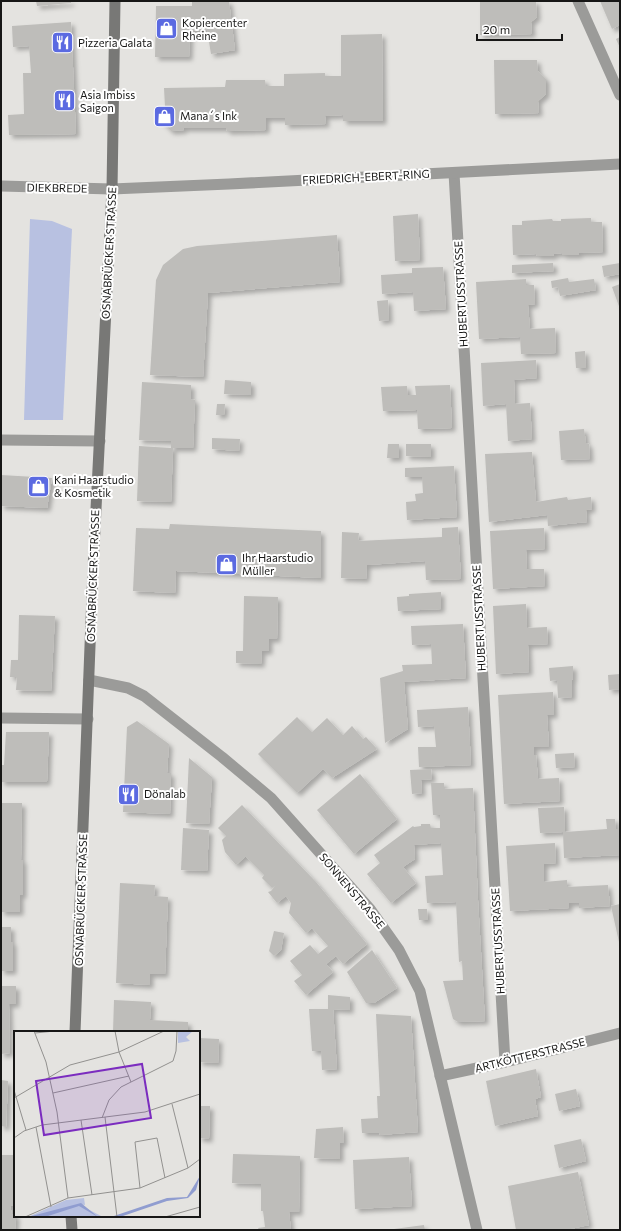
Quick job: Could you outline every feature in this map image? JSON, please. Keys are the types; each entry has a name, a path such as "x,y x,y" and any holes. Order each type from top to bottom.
{"main road":[{"name":"OSNABRÜCKER STRASSE","path":"76,1031 93,569 112,189 115,1"},
{"path":"71,1217 72,1230"}],"street":[{"path":"578,1 620,95"},
{"name":"FRIEDRICH-EBERT-RING","path":"112,189 620,164"},
{"name":"HUBERTUSSTRASSE","path":"454,173 505,1062"},
{"name":"DIEKBREDE","path":"1,186 112,189"},
{"path":"1,440 100,441"},
{"name":"SONNENSTRASSE","path":"89,680 128,688 144,696 271,798 370,910 399,950 420,991 477,1230"},
{"path":"1,718 88,719"},
{"name":"ARTKÖTTERSTRASSE","path":"440,1076 505,1062 620,1032"}],"shaded area":[{"path":"30,219 52,221 72,229 63,420 24,420"}],"building":[{"path":"36,1 71,1 71,3 37,6"},
{"path":"192,1 229,1 235,50 211,54 207,30 190,31 189,57 155,57 156,6 192,6"},
{"path":"480,1 536,1 537,17 531,22 532,34 480,35"},
{"path":"600,1 620,1 620,25 612,29"},
{"path":"71,22 76,134 9,135 8,115 24,114 23,73 31,73 29,46 13,47 12,26"},
{"path":"382,34 383,121 343,121 343,115 325,116 326,124 285,125 285,118 266,118 266,130 227,131 226,128 183,128 184,130 171,131 160,120 160,107 165,107 164,88 225,87 226,80 265,80 266,86 284,86 284,74 325,73 325,76 341,76 341,35"},
{"path":"620,37 620,48 616,39"},
{"path":"494,60 537,60 538,71 546,79 546,94 538,101 539,113 495,114"},
{"path":"418,214 420,260 395,261 393,216"},
{"path":"591,218 591,222 602,222 603,252 579,253 579,255 562,255 562,253 553,254 554,256 537,256 536,254 513,255 512,225 522,225 522,221 552,219 553,221 561,221 561,219"},
{"path":"337,235 340,282 208,293 203,377 150,375 156,280 163,265 183,249 197,246"},
{"path":"553,263 554,271 512,273 512,265"},
{"path":"620,263 620,274 604,277 602,266"},
{"path":"443,267 446,309 414,311 413,292 382,294 381,275 412,273 412,268"},
{"path":"568,278 569,282 594,279 596,290 560,296 558,287 552,288 551,281"},
{"path":"526,279 526,285 534,285 535,304 528,305 530,329 555,328 556,353 521,354 520,337 479,339 476,282"},
{"path":"620,284 620,309 612,287"},
{"path":"388,300 389,320 379,321 377,301"},
{"path":"585,351 586,368 576,368 575,352"},
{"path":"536,360 537,378 514,380 515,404 530,403 532,439 508,441 506,404 483,406 481,363"},
{"path":"225,380 251,382 251,395 224,394"},
{"path":"142,382 191,385 191,399 195,400 193,448 173,448 171,502 137,501 139,446 171,448 171,441 139,440"},
{"path":"450,385 452,428 418,429 417,410 383,411 381,387 407,386 408,395 416,395 415,386"},
{"path":"217,404 225,404 224,415 216,415"},
{"path":"584,429 586,443 589,444 590,459 561,460 559,431"},
{"path":"212,438 240,439 239,451 212,449"},
{"path":"388,444 399,444 399,458 387,458"},
{"path":"406,444 431,444 431,457 406,456"},
{"path":"532,452 536,502 567,497 568,500 591,497 592,509 586,510 587,522 548,526 547,515 489,522 485,454"},
{"path":"454,466 457,517 407,520 406,502 416,501 415,494 423,493 422,477 405,477 405,468"},
{"path":"1,475 52,478 47,508 1,506"},
{"path":"170,524 321,531 321,578 176,571 175,593 133,591 136,528 169,529"},
{"path":"458,527 461,579 426,580 425,561 367,565 366,579 341,578 342,532 359,533 358,541 442,537 442,528"},
{"path":"544,528 545,549 526,550 527,569 544,569 545,586 493,589 490,531"},
{"path":"441,592 441,609 398,611 397,597 409,596 409,594"},
{"path":"244,596 278,597 277,639 269,639 269,651 262,651 261,664 236,663 236,651 243,651"},
{"path":"526,604 527,628 547,627 548,644 528,645 529,672 496,674 493,606"},
{"path":"19,615 55,616 51,691 16,690 17,677 10,677 11,660 18,660"},
{"path":"463,624 466,678 404,682 408,729 385,743 380,678 403,671 402,665 432,664 431,644 412,645 411,626"},
{"path":"573,666 572,697 558,698 557,680 550,681 549,668"},
{"path":"620,674 620,689 609,690 608,675"},
{"path":"553,692 554,715 547,715 549,747 534,747 534,755 536,755 538,779 559,778 560,801 504,804 498,695"},
{"path":"468,707 471,765 419,767 418,747 436,747 434,726 418,727 417,710"},
{"path":"297,717 312,732 327,718 343,735 352,726 363,739 366,737 377,749 332,778 323,769 297,793 258,754"},
{"path":"137,721 169,744 167,773 171,773 170,814 123,812 127,727"},
{"path":"6,732 49,732 47,782 1,782 1,765 4,765"},
{"path":"574,753 575,767 556,768 555,754"},
{"path":"189,758 212,777 209,824 186,823"},
{"path":"431,769 432,779 421,780 422,793 412,794 410,770"},
{"path":"360,774 397,819 354,854 317,810"},
{"path":"431,783 444,783 444,789 473,788 485,1021 458,1022 453,1019 443,981 463,980 462,961 459,962 456,902 427,903 425,876 443,875 441,843 414,845 415,859 403,867 416,883 391,903 367,874 380,863 374,855 413,826 430,824 431,828 440,828 440,815 433,815"},
{"path":"1,803 22,803 21,860 23,860 23,895 20,895 20,912 1,912"},
{"path":"242,805 316,882 367,944 343,964 336,956 326,964 333,972 306,995 294,981 302,975 290,961 310,945 318,954 328,946 312,928 306,933 289,913 291,903 286,896 277,903 268,892 271,891 276,885 272,888 262,878 264,875 246,856 236,865 225,852 222,840 226,836 218,828"},
{"path":"564,807 565,832 607,829 606,819 615,819 616,829 620,829 620,855 564,858 563,832 540,833 538,808"},
{"path":"183,828 209,830 207,871 181,870"},
{"path":"555,843 556,863 544,864 544,882 567,880 567,887 608,885 610,906 579,908 579,903 569,903 569,908 510,911 506,846"},
{"path":"120,883 155,885 154,896 168,897 165,974 150,974 150,985 116,983"},
{"path":"620,904 620,942 619,942 611,906"},
{"path":"418,909 427,909 428,920 419,920"},
{"path":"1,927 11,927 11,942 13,942 13,971 1,971"},
{"path":"274,931 284,933 281,950 274,956 269,951"},
{"path":"372,950 397,988 374,1003 366,1003 347,972"},
{"path":"1,986 16,986 16,1004 9,1004 10,1053 1,1054"},
{"path":"328,995 350,997 350,1010 333,1009 337,1069 322,1070 321,1051 312,1051 309,1009 328,1009"},
{"path":"114,1000 151,1002 150,1020 188,1022 188,1031 113,1031"},
{"path":"376,1014 411,1016 418,1132 380,1135 379,1133 362,1133 361,1119 378,1118 377,1096 380,1096"},
{"path":"200,1038 219,1039 218,1063 200,1062"},
{"path":"536,1069 541,1097 535,1099 538,1116 495,1126 486,1081"},
{"path":"1,1080 8,1081 6,1127 1,1126"},
{"path":"576,1089 580,1106 559,1111 555,1094"},
{"path":"200,1106 210,1106 209,1139 200,1138"},
{"path":"343,1127 344,1143 340,1143 340,1159 314,1158 316,1129"},
{"path":"581,1139 586,1161 559,1168 554,1145"},
{"path":"233,1154 300,1156 299,1212 289,1212 291,1230 259,1230 258,1228 265,1227 263,1211 261,1211 261,1184 232,1183"},
{"path":"1,1155 14,1155 14,1205 10,1206 12,1214 16,1217 15,1230 1,1230"},
{"path":"409,1157 412,1206 355,1209 353,1160"},
{"path":"578,1172 589,1225 566,1230 516,1230 508,1186"},
{"path":"424,1225 425,1230 394,1230 394,1229"}],"place":[{"name":"Kopiercenter Rheine","path":"166,29"},
{"name":"Pizzeria Galata","path":"63,43"},
{"name":"Asia Imbiss Saigon","path":"65,101"},
{"name":"Mana´s Ink","path":"165,116"},
{"name":"Kani Haarstudio & Kosmetik","path":"38,486"},
{"name":"Ihr Haarstudio Müller","path":"227,564"},
{"name":"Dönalab","path":"128,794"}]}
